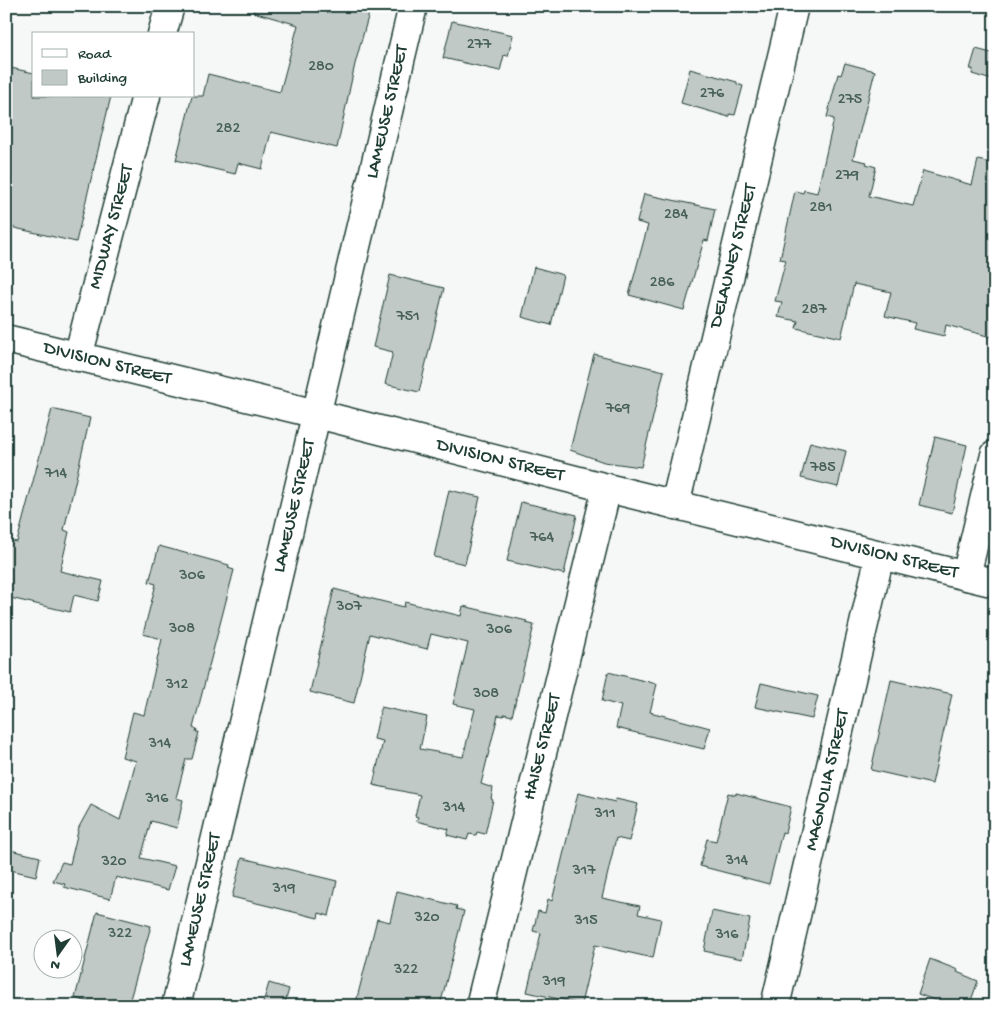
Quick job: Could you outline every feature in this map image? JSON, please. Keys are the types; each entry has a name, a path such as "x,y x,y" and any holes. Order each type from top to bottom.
{"street":[{"path":"163,32 170,6"},
{"name":"LAMEUSE STREET","path":"176,1006 413,6"},
{"name":"DELAUNEY STREET","path":"674,505 794,6"},
{"name":"MIDWAY STREET","path":"78,357 145,98"},
{"name":"DIVISION STREET","path":"6,339 317,414 674,505 995,583"},
{"path":"966,576 995,455"},
{"name":"HAISE STREET","path":"480,1006 607,488"},
{"name":"MAGNOLIA STREET","path":"775,1006 880,555"}],"building":[{"path":"254,6 371,6 355,64 337,148 271,132 262,169 238,163 235,174 176,160 192,98 203,96 208,74 280,92 298,25 253,12"},
{"path":"452,21 513,35 508,56 504,55 500,71 443,58"},
{"path":"976,49 995,54 995,81 972,74 973,69 970,69"},
{"path":"845,63 875,71 853,159 867,162 866,164 876,167 869,196 913,206 923,171 972,185 978,160 995,164 995,338 946,325 944,336 913,329 915,323 885,316 891,292 854,284 841,338 796,328 798,321 778,317 782,302 775,301 786,260 780,259 795,191 803,193 804,190 817,193 834,119 827,117 838,74 841,75"},
{"path":"6,67 32,73 32,98 111,98 76,242 6,226"},
{"path":"690,69 737,82 737,84 743,86 735,115 729,114 729,117 681,103"},
{"path":"644,194 715,209 708,241 704,240 684,310 629,295 648,225 637,222"},
{"path":"534,267 563,275 551,325 522,317"},
{"path":"390,275 444,288 419,392 385,384 393,352 373,347"},
{"path":"594,354 664,371 641,467 604,462 570,450"},
{"path":"52,409 90,418 64,530 69,532 60,571 103,581 98,601 74,595 70,612 6,597 6,540 17,542"},
{"path":"935,437 967,445 952,513 919,505"},
{"path":"810,442 846,451 838,487 801,478"},
{"path":"449,490 480,497 465,564 434,557"},
{"path":"521,502 577,515 564,574 507,561"},
{"path":"159,546 229,565 228,568 234,570 193,728 197,729 196,732 199,732 192,759 186,759 176,798 183,800 177,828 151,821 141,858 175,866 168,890 116,877 110,899 64,887 65,884 53,881 62,862 70,864 79,827 91,805 120,820 136,761 122,757 133,712 144,715 162,639 143,634 156,584 149,582"},
{"path":"334,589 404,607 405,602 461,616 463,606 527,621 526,623 534,625 512,716 498,715 481,784 493,788 491,799 493,800 485,834 477,832 476,835 469,834 467,840 447,835 449,829 416,821 418,817 415,816 420,795 373,785 383,741 374,739 381,707 427,717 420,749 463,757 475,709 453,704 468,643 431,634 427,649 370,634 354,703 310,692"},
{"path":"608,672 657,684 650,712 710,728 704,749 616,728 621,706 602,701"},
{"path":"891,680 952,694 932,784 871,770"},
{"path":"761,683 818,696 812,719 755,707"},
{"path":"578,793 615,802 616,799 638,804 629,841 616,838 602,898 640,906 638,914 661,919 653,958 595,945 581,1004 527,992 541,933 533,931 538,911 545,913 548,899 552,901"},
{"path":"728,793 736,795 736,793 791,807 785,833 782,832 769,884 700,866 707,839 716,841"},
{"path":"6,849 40,857 36,876 6,869"},
{"path":"242,858 337,881 329,916 319,913 318,918 232,897"},
{"path":"397,891 457,906 456,909 464,911 440,1006 355,1006 377,919 390,922"},
{"path":"712,911 750,919 742,959 704,951"},
{"path":"97,912 151,926 128,1006 104,1006 75,998 80,980 82,980 82,971"},
{"path":"930,959 958,970 957,972 978,981 969,1006 951,1006 918,994"},
{"path":"269,983 289,989 284,1006 262,1006"}]}
